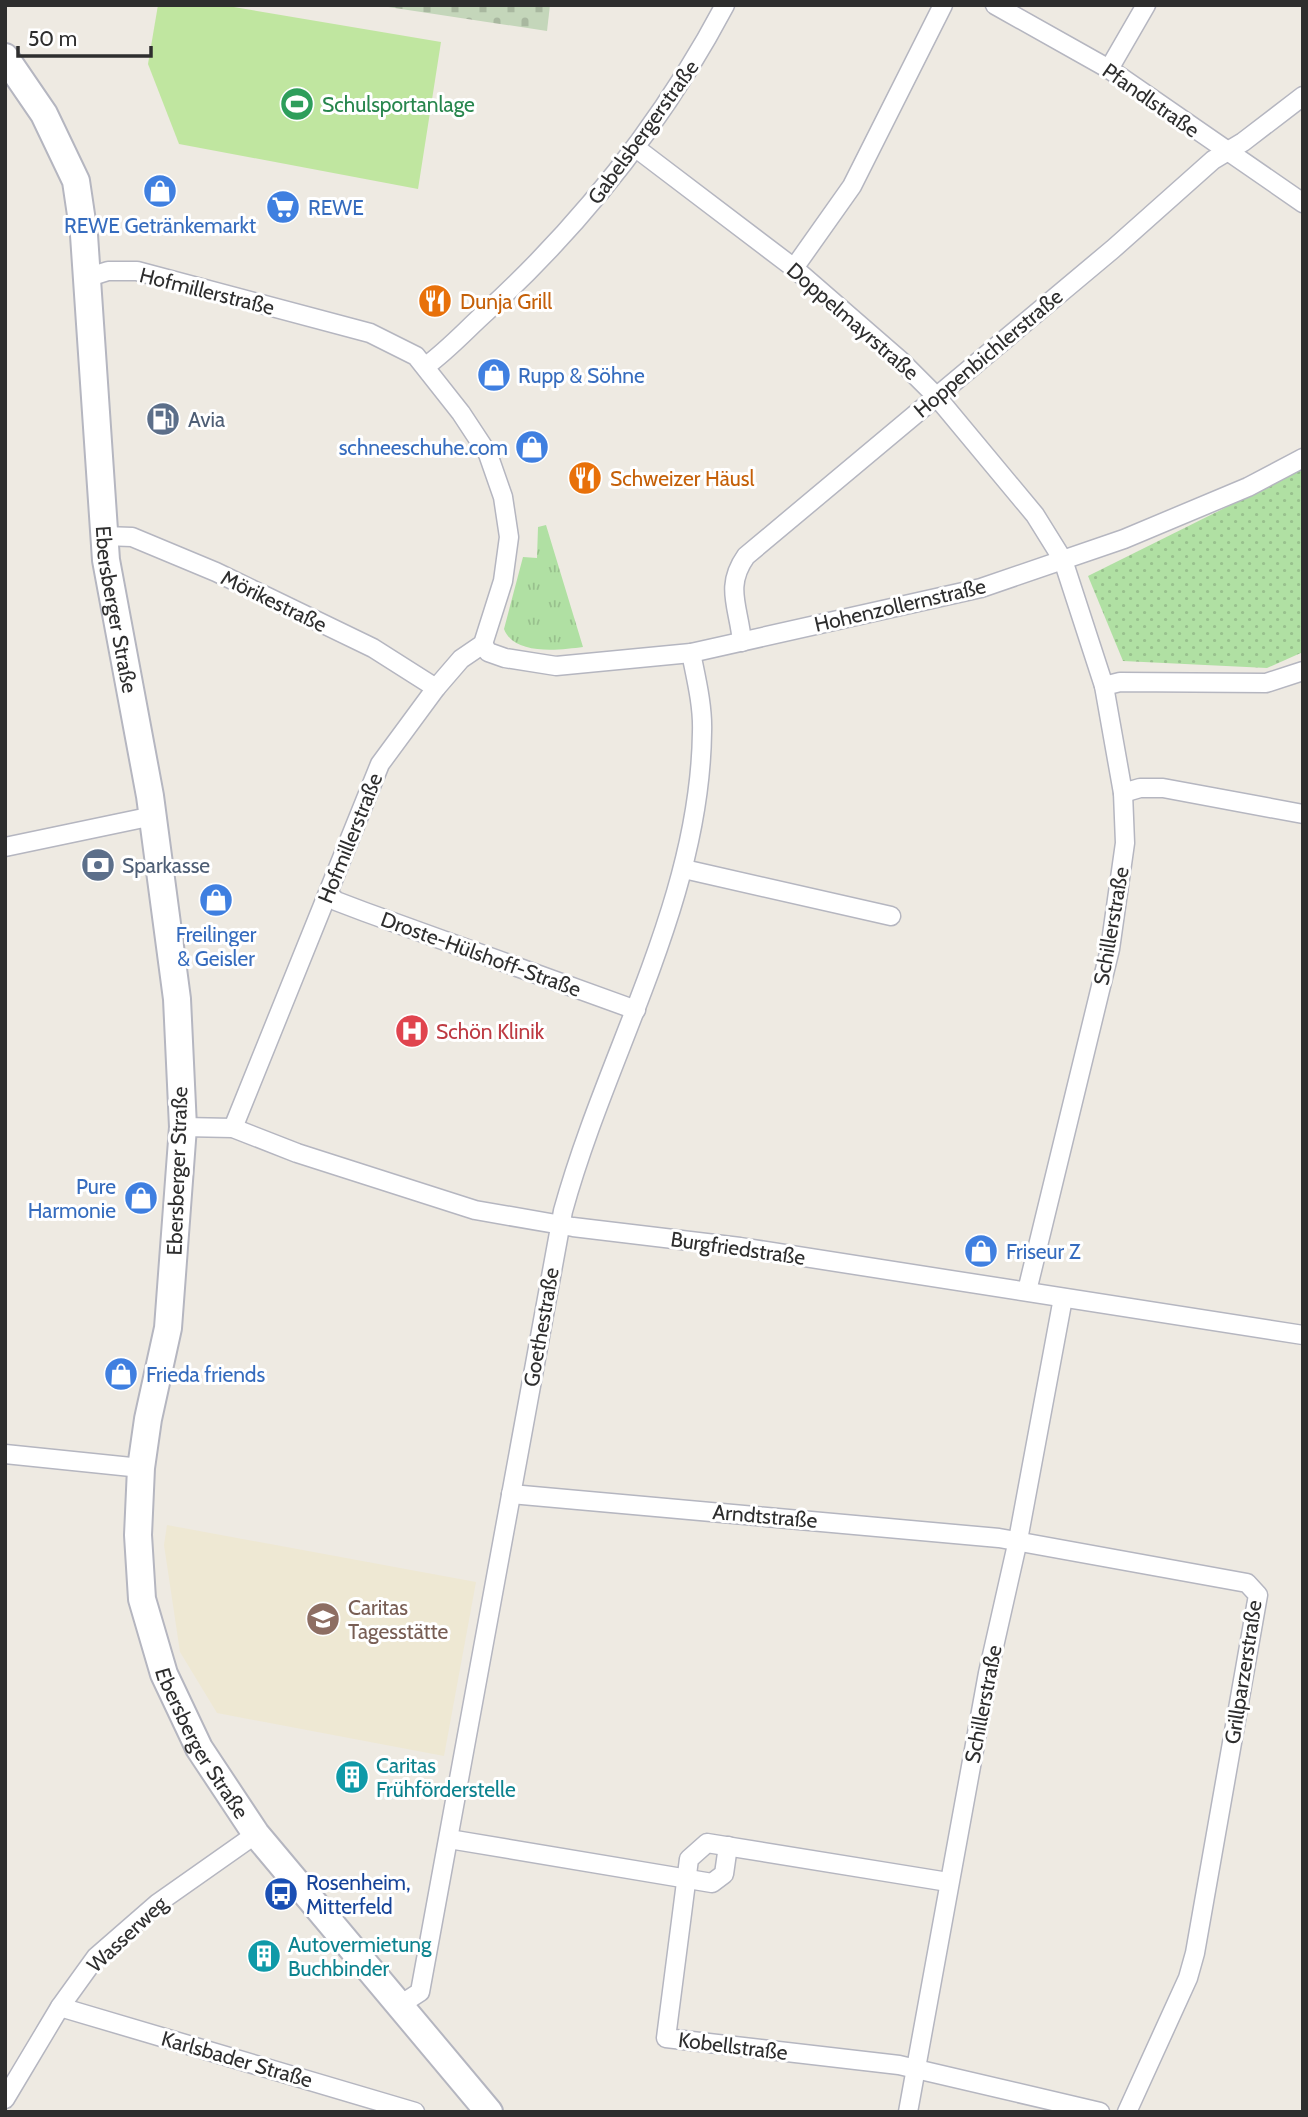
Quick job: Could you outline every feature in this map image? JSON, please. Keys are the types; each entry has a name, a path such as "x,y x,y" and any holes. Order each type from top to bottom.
{"street":[{"name":"Gabelsbergerstraße","path":"426,366 522,279 595,201 636,148 700,52 725,5"},
{"path":"794,268 852,186 943,5"},
{"name":"Pfandlstraße","path":"995,5 1109,69 1303,203"},
{"path":"1109,69 1146,5"},
{"name":"Ebersberger Straße","path":"5,57 44,114 76,181 86,278 104,536 153,816 177,999 183,1126 168,1328 148,1419 141,1468 138,1535 142,1599 164,1674 199,1748 256,1834 489,2112"},
{"name":"Hoppenbichlerstraße","path":"743,642 733,589 735,572 746,556 1113,249 1213,160 1303,96"},
{"name":"Doppelmayrstraße","path":"636,148 794,268 901,361 936,396 1035,515 1063,560"},
{"name":"Hofmillerstraße","path":"86,278 108,271 136,271 322,319 390,341 426,366 488,454 502,497 509,537 503,581 483,644 461,659 436,688 380,764 233,1128"},
{"name":"Hohenzollernstraße","path":"483,644 488,652 505,659 556,666 691,653 743,642 981,588 1124,539 1248,487 1303,458"},
{"name":"Mörikestraße","path":"104,536 132,537 216,572 373,649 436,688"},
{"name":"Schillerstraße","path":"1027,1292 1110,949 1125,843 1123,793 1104,686 1063,560"},
{"name":"Goethestraße","path":"400,2005 420,1992 560,1225 593,1117 636,1010 684,869 699,781 702,729 691,653"},
{"path":"1104,686 1120,682 1266,683 1303,671"},
{"path":"1123,793 1140,788 1163,788 1303,814"},
{"path":"5,847 153,816"},
{"path":"684,869 891,916"},
{"name":"Droste-Hülshoff-Straße","path":"329,894 336,901 365,912 636,1010"},
{"name":"Burgfriedstraße","path":"183,1126 233,1128 297,1153 475,1210 560,1225 740,1247 1303,1335"},
{"name":"Schillerstraße","path":"908,2112 948,1882 988,1673 1018,1540 1063,1298"},
{"path":"5,1454 141,1468"},
{"name":"Arndtstraße","path":"511,1494 1018,1540"},
{"name":"Grillparzerstraße","path":"1018,1540 1247,1583 1258,1595 1195,1953 1188,1978 1127,2112"},
{"name":"Wasserweg","path":"5,2099 60,2007 96,1957 158,1903 256,1834"},
{"path":"449,1839 686,1880 712,1882 724,1874 728,1846"},
{"path":"686,1880 689,1859 707,1843 948,1882"},
{"name":"Kobellstraße","path":"686,1880 666,2038 916,2069"},
{"name":"Karlsbader Straße","path":"60,2007 415,2112"},
{"path":"916,2069 1100,2112"}],"shaded area":[{"name":"Caritas Tagesstätte","path":"167,1525 476,1582 444,1756 217,1713 180,1652 164,1545"}],"green space":[{"name":"Schulsportanlage","path":"158,5 222,5 441,42 418,189 179,144 148,64"},
{"path":"375,5 550,5 547,31"},
{"path":"1303,469 1303,652 1267,668 1123,661 1088,576"},
{"path":"546,525 583,647 551,650 527,647 509,638 504,629 523,557 537,558 538,527"}],"place":[{"name":"Schulsportanlage","path":"297,104"},
{"name":"REWE Getränkemarkt","path":"160,191"},
{"name":"REWE","path":"283,207"},
{"name":"Dunja Grill","path":"435,301"},
{"name":"Rupp & Söhne","path":"494,375"},
{"name":"Avia","path":"163,419"},
{"name":"schneeschuhe.com","path":"532,447"},
{"name":"Schweizer Häusl","path":"585,478"},
{"name":"Sparkasse","path":"98,865"},
{"name":"Freilinger & Geisler","path":"216,900"},
{"name":"Schön Klinik","path":"412,1031"},
{"name":"Pure Harmonie","path":"141,1198"},
{"name":"Friseur Z","path":"981,1251"},
{"name":"Frieda friends","path":"121,1374"},
{"name":"Caritas Tagesstätte","path":"323,1619"},
{"name":"Caritas Frühförderstelle","path":"352,1777"},
{"name":"Rosenheim, Mitterfeld","path":"281,1894"},
{"name":"Autovermietung Buchbinder","path":"264,1956"}]}
